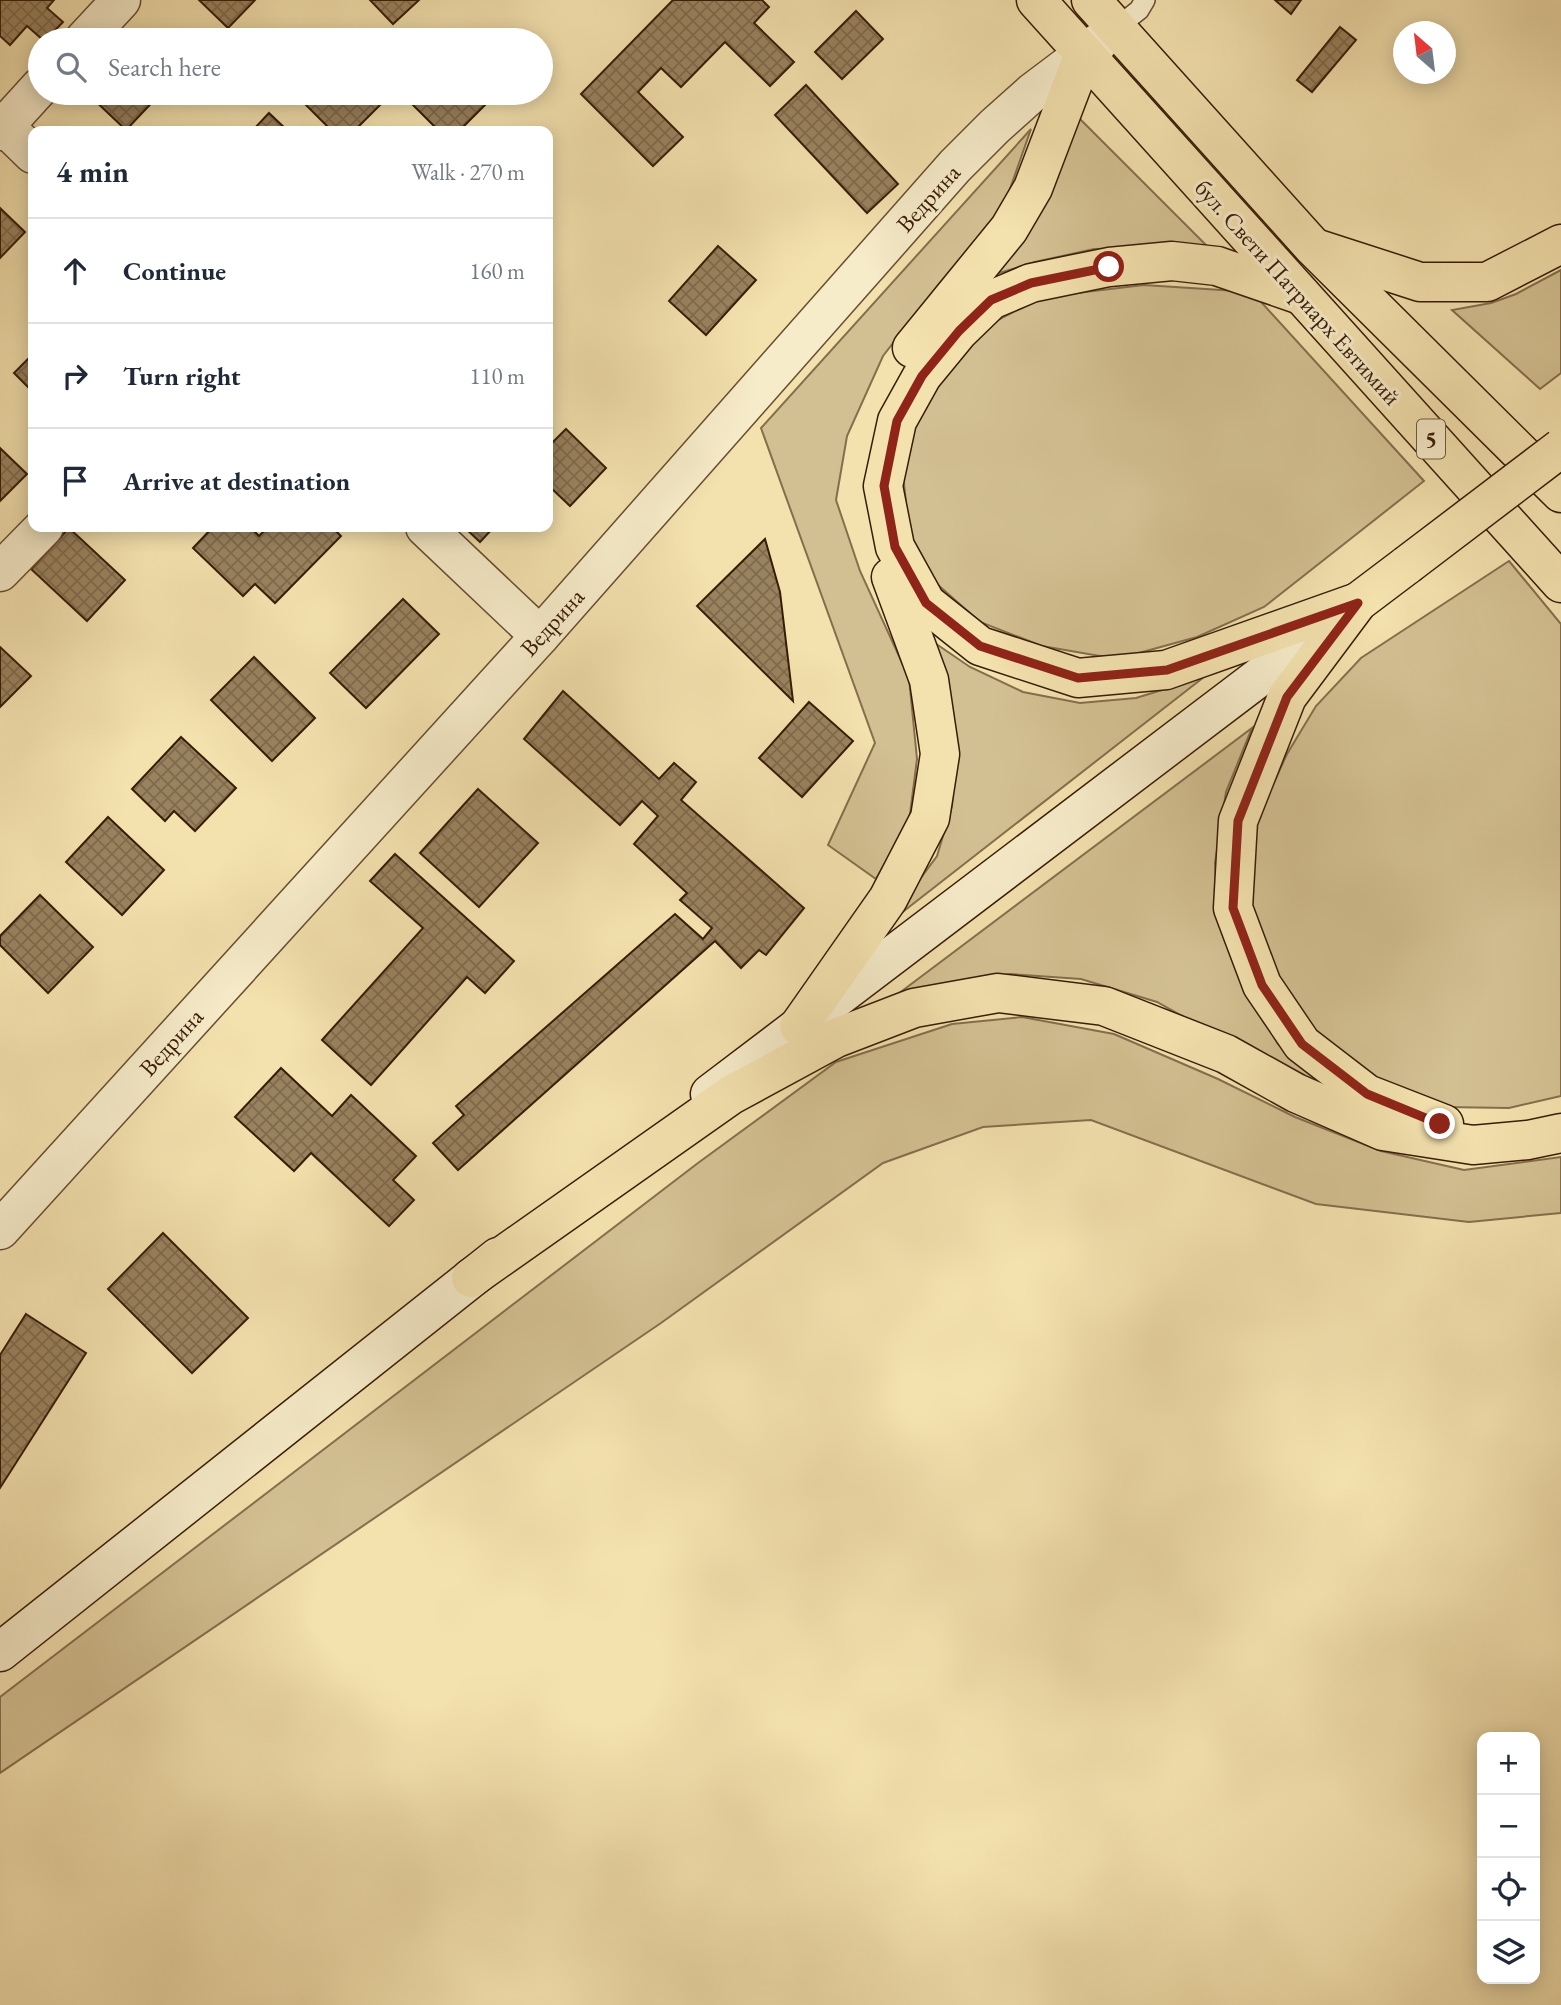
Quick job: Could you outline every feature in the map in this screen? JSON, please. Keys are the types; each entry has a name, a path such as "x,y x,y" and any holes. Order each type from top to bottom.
{"main road":[{"name":"бул. Свети Патриарх Евтимий","path":"1037,0 1559,582"},
{"name":"бул. Свети Патриарх Евтимий","path":"1091,0 1313,247 1561,493"},
{"path":"799,1026 888,899 930,818 940,754 929,680 878,545 866,484 871,433 886,393 911,350 1009,229 1033,188 1084,54"},
{"path":"1313,247 1420,282 1487,282 1561,244"},
{"name":"5","path":"1301,295 1217,266 1172,261 1109,267 1031,283 991,300 959,331 922,376 897,421 884,486 895,547 926,603 980,646 1078,678 1167,670 1358,603 1561,448"},
{"path":"1358,603 1287,697 1238,821 1233,908 1262,985 1302,1044 1367,1094 1440,1124 1510,1124 1561,1113"},
{"path":"471,1278 731,1095 824,1045 914,1008 998,993 1104,1006 1226,1054 1296,1093 1383,1131 1473,1145 1528,1140 1561,1133"}],"street":[{"path":"95,28 121,0"},
{"name":"Ведрина","path":"0,1230 540,636 955,166 1034,92 1116,28"},
{"path":"28,99 1,126 28,150"},
{"path":"0,572 39,532"},
{"path":"430,532 540,636"},
{"path":"0,1652 471,1278 1358,603"}],"lane":[{"path":"1116,28 1139,10 1145,0"}],"shaded area":[{"path":"1074,113 1208,247 1094,249 996,274 1050,197"},
{"path":"1031,129 1004,206 883,356 847,436 836,500 860,571 909,678 917,759 909,822 876,879 828,845 875,743 761,428"},
{"path":"1561,270 1561,373 1540,389 1452,310 1491,303 1516,294"},
{"path":"1144,285 1252,292 1424,481 1264,607 1197,637 1117,659 1042,646 980,622 937,584 909,532 903,474 914,428 945,367 988,325 1043,297"},
{"path":"1509,561 1561,624 1561,1096 1509,1108 1443,1107 1376,1080 1314,1033 1277,978 1249,905 1255,824 1287,754 1316,706 1361,658"},
{"path":"929,639 970,667 1023,692 1080,703 1136,698 1204,677 886,925 937,856 952,806 956,750"},
{"path":"1252,728 1226,792 1215,863 1218,922 1239,978 1278,1044 1330,1089 1241,1049 1157,1002 1081,979 1010,974 890,1000"},
{"path":"1022,1017 1114,1034 1218,1079 1295,1117 1381,1151 1464,1170 1561,1157 1561,1213 1469,1222 1316,1204 1091,1120 983,1127 883,1163 661,1323 0,1773 0,1697 698,1163 836,1062 952,1024"}],"building":[{"path":"0,0 54,0 47,8 63,22 57,28 27,26 10,45 0,36"},
{"path":"199,0 255,0 228,28"},
{"path":"370,0 419,0 393,24"},
{"path":"673,0 762,0 769,7 754,23 794,62 770,86 725,42 681,87 661,68 638,92 683,137 653,166 581,94"},
{"path":"1275,0 1301,0 1291,14"},
{"path":"856,11 883,39 842,79 815,52"},
{"path":"1340,27 1356,40 1312,92 1297,80"},
{"path":"806,85 898,184 867,213 775,115"},
{"path":"100,105 150,105 130,126 122,126"},
{"path":"306,105 380,105 359,126 327,126"},
{"path":"413,105 485,105 464,126 434,126"},
{"path":"269,113 283,126 257,126"},
{"path":"0,208 25,232 0,258"},
{"path":"718,246 756,280 706,335 669,301"},
{"path":"28,359 28,387 14,373"},
{"path":"566,429 606,468 570,506 553,490 553,442"},
{"path":"0,448 27,474 0,501"},
{"path":"65,532 73,532 125,580 87,621 31,569"},
{"path":"208,532 255,532 259,536 263,532 337,532 341,536 275,603 255,584 243,596 193,548"},
{"path":"469,532 489,532 480,542"},
{"path":"765,539 780,592 793,701 697,606"},
{"path":"403,599 439,634 366,708 330,673"},
{"path":"0,647 31,676 0,707"},
{"path":"254,657 315,718 272,761 211,700"},
{"path":"563,691 659,779 674,763 696,782 681,800 804,908 766,955 759,950 741,968 715,941 458,1170 433,1143 464,1115 456,1106 675,914 703,939 712,928 680,900 687,893 634,844 658,816 642,801 620,825 524,739"},
{"path":"809,702 853,741 802,797 759,758"},
{"path":"181,737 236,788 195,831 174,811 165,821 132,789"},
{"path":"478,789 538,843 479,907 420,853"},
{"path":"108,817 164,870 122,915 66,862"},
{"path":"395,854 514,961 485,993 467,977 371,1085 322,1040 423,928 370,881"},
{"path":"40,895 93,947 48,993 0,945 0,936"},
{"path":"281,1068 332,1116 351,1095 416,1156 393,1180 414,1200 389,1226 311,1153 294,1171 235,1117"},
{"path":"163,1233 248,1318 192,1373 108,1289"},
{"path":"26,1314 86,1353 0,1488 0,1355"}],"route":[{"path":"1109,267 1031,283 991,300 959,331 922,376 897,421 884,486 895,547 926,603 980,646 1078,678 1167,670 1358,603 1287,697 1238,821 1233,908 1262,985 1302,1044 1367,1094 1440,1124"}]}
